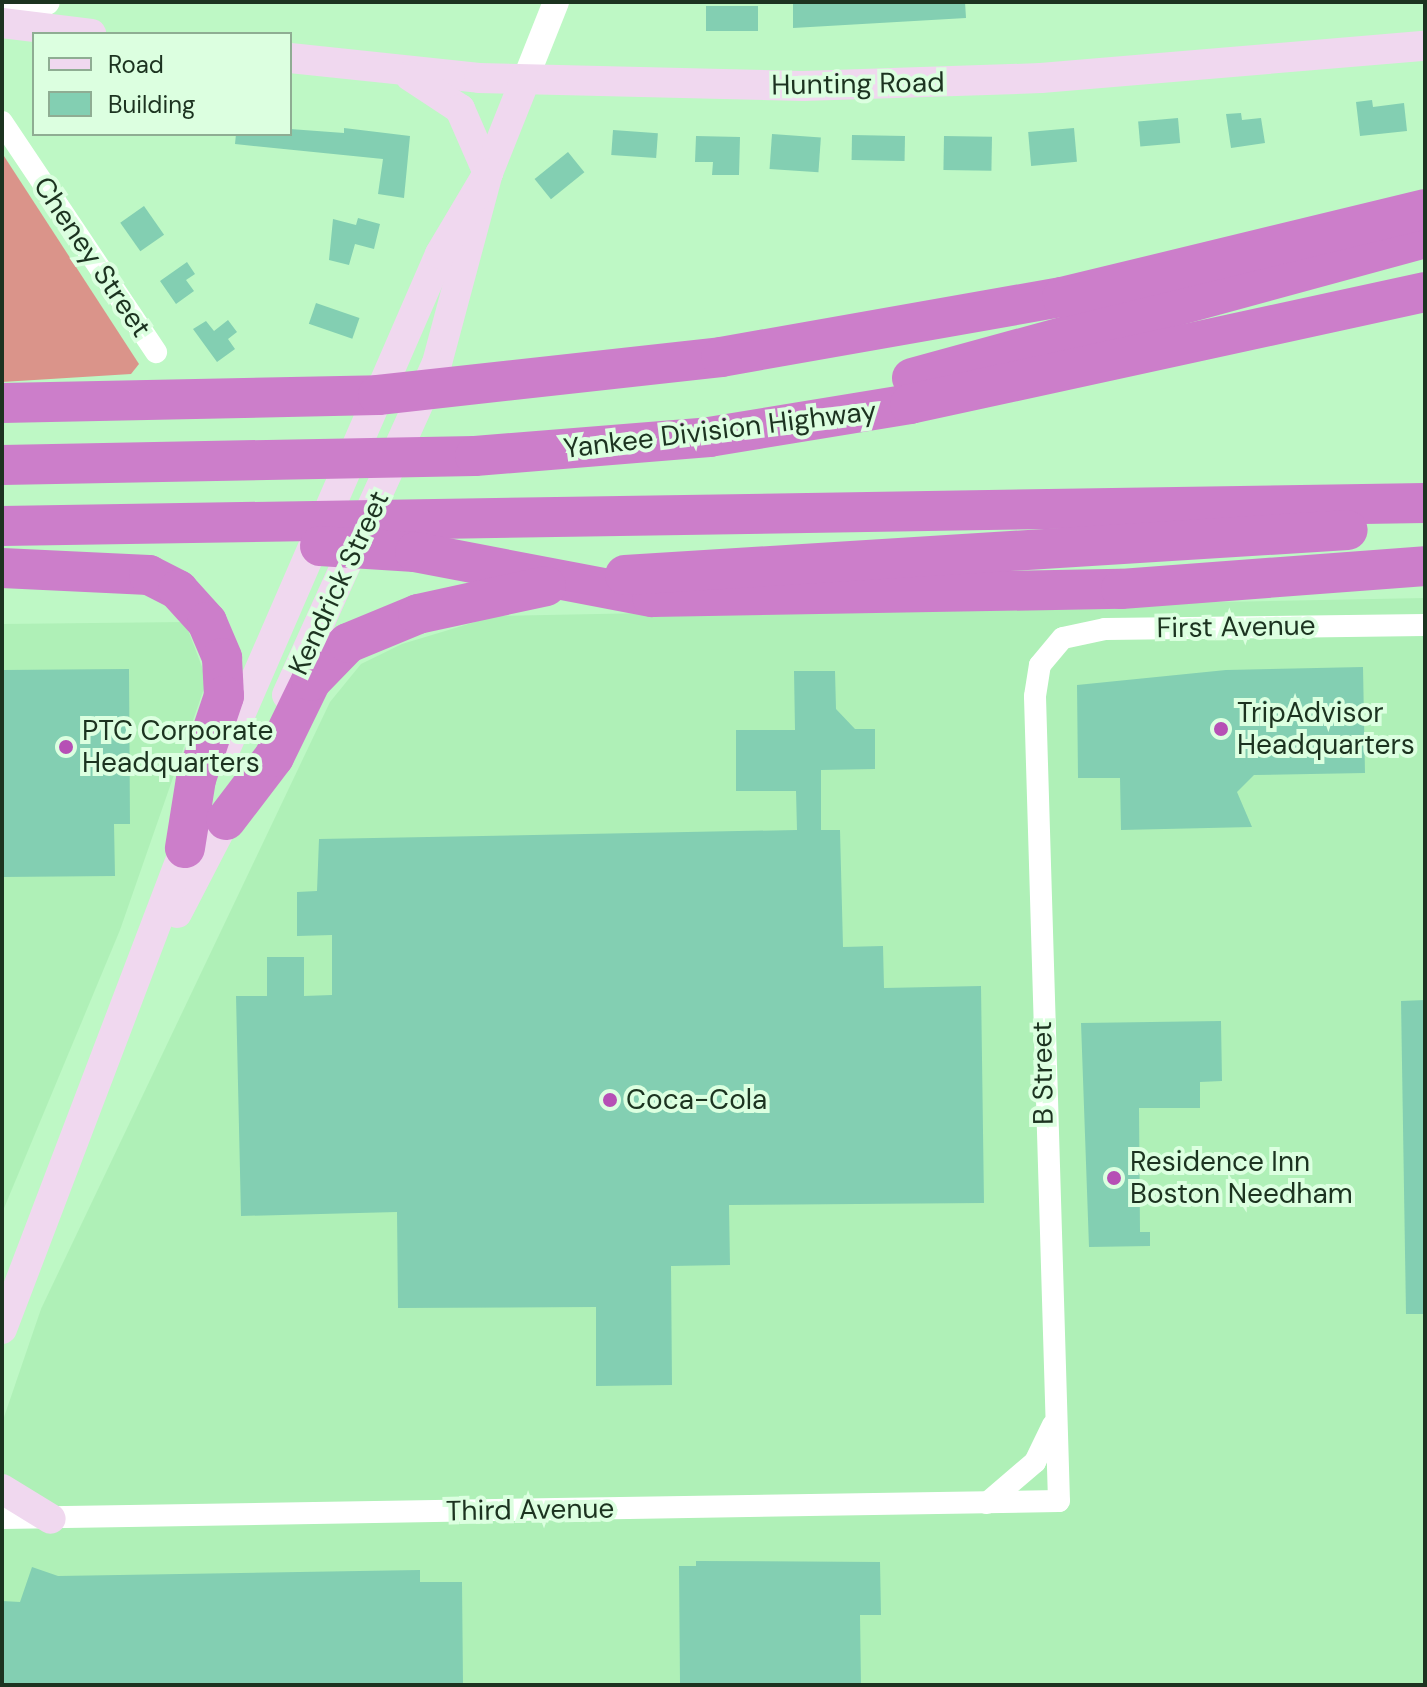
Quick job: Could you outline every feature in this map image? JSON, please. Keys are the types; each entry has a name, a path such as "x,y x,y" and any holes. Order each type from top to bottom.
{"highway":[{"path":"2,403 420,404 971,316 1425,209"},
{"path":"676,441 771,403 936,372 1425,238"},
{"name":"Yankee Division Highway","path":"2,465 453,457 676,441 899,407 1425,292"},
{"path":"2,526 1425,503"},
{"path":"106,524 221,547 344,546 415,552 652,597 1097,590 1425,566"},
{"path":"226,820 274,757 323,666 365,633 418,614 574,581 760,564 1425,528"},
{"path":"2,568 149,575 178,590 207,622 222,658 224,696 196,779 185,848"}],"main road":[{"path":"2,23 75,32"},
{"name":"Hunting Road","path":"292,58 525,80 937,83 1425,46"},
{"path":"393,70 434,88 458,106 488,173"},
{"name":"Kendrick Street","path":"140,973 226,820 346,572 420,404 444,344 488,173 525,80"},
{"name":"Kendrick Street","path":"2,1329 185,848 293,588 447,238 488,173"},
{"path":"2,1489 51,1519"}],"street":[{"path":"2,13 47,2"},
{"name":"Kendrick Street","path":"525,80 556,2"},
{"name":"Cheney Street","path":"2,122 156,352"},
{"name":"First Avenue","path":"1051,648 1072,635 1105,629 1425,625"},
{"name":"B Street","path":"1051,648 1037,675 1035,696 1053,1424 1059,1501"},
{"path":"987,1503 1035,1462 1053,1424"},
{"name":"Third Avenue","path":"2,1518 1059,1501"}],"shaded area":[{"path":"2,153 139,364 131,374 2,382"},
{"path":"1425,598 1425,1685 2,1685 2,1423 41,1309 330,702 361,664 402,644 495,616"},
{"path":"185,622 207,680 120,930 2,1213 2,624"}],"building":[{"path":"965,2 966,18 793,28 793,4"},
{"path":"706,6 758,6 758,31 706,31"},
{"path":"1372,100 1373,107 1404,103 1407,131 1360,136 1356,102"},
{"path":"1241,113 1242,120 1261,118 1265,143 1231,148 1226,114"},
{"path":"1178,118 1180,143 1140,146 1138,121"},
{"path":"344,128 410,136 404,198 378,194 383,159 235,144 236,136 292,136 292,129 344,133"},
{"path":"1074,128 1077,162 1031,166 1028,132"},
{"path":"613,130 658,133 656,158 611,155"},
{"path":"772,134 821,137 818,172 770,169"},
{"path":"852,135 905,136 905,161 852,160"},
{"path":"696,136 740,137 739,175 712,175 713,162 695,162"},
{"path":"944,136 992,137 991,171 943,170"},
{"path":"568,152 584,172 551,199 535,179"},
{"path":"144,206 164,235 140,251 120,223"},
{"path":"358,218 380,224 374,249 355,244 349,265 329,260 333,219 356,225"},
{"path":"187,262 195,274 186,280 194,291 176,304 160,281"},
{"path":"316,303 359,318 352,339 309,324"},
{"path":"228,320 237,332 228,339 235,349 217,362 193,329 206,321 214,331"},
{"name":"TripAdvisor Headquarters","path":"1363,667 1365,773 1254,775 1237,792 1252,827 1121,830 1120,778 1078,778 1077,685 1226,670"},
{"name":"PTC Corporate Headquarters","path":"129,669 130,824 114,824 115,876 2,877 2,670"},
{"name":"Coca-Cola","path":"794,671 835,671 836,709 855,729 875,729 875,769 821,770 821,830 840,830 843,947 883,946 884,988 981,986 984,1203 729,1205 730,1265 671,1266 672,1385 596,1386 596,1307 398,1308 397,1212 241,1216 236,996 267,996 267,957 304,957 304,996 332,995 332,935 297,936 297,892 317,891 319,839 797,830 796,791 736,791 736,730 795,730"},
{"path":"1425,1000 1425,1314 1406,1314 1401,1001"},
{"name":"Residence Inn Boston Needham","path":"1221,1021 1222,1081 1200,1082 1200,1108 1139,1108 1140,1232 1150,1232 1150,1246 1089,1247 1081,1023"},
{"path":"696,1561 880,1562 881,1615 860,1615 861,1685 680,1685 679,1566 696,1566"},
{"path":"32,1567 58,1576 420,1570 420,1582 462,1582 463,1685 2,1685 2,1601 20,1602"}],"place":[{"name":"TripAdvisor Headquarters","path":"1221,729"},
{"name":"PTC Corporate Headquarters","path":"66,747"},
{"name":"Coca-Cola","path":"610,1100"},
{"name":"Residence Inn Boston Needham","path":"1114,1178"}]}
